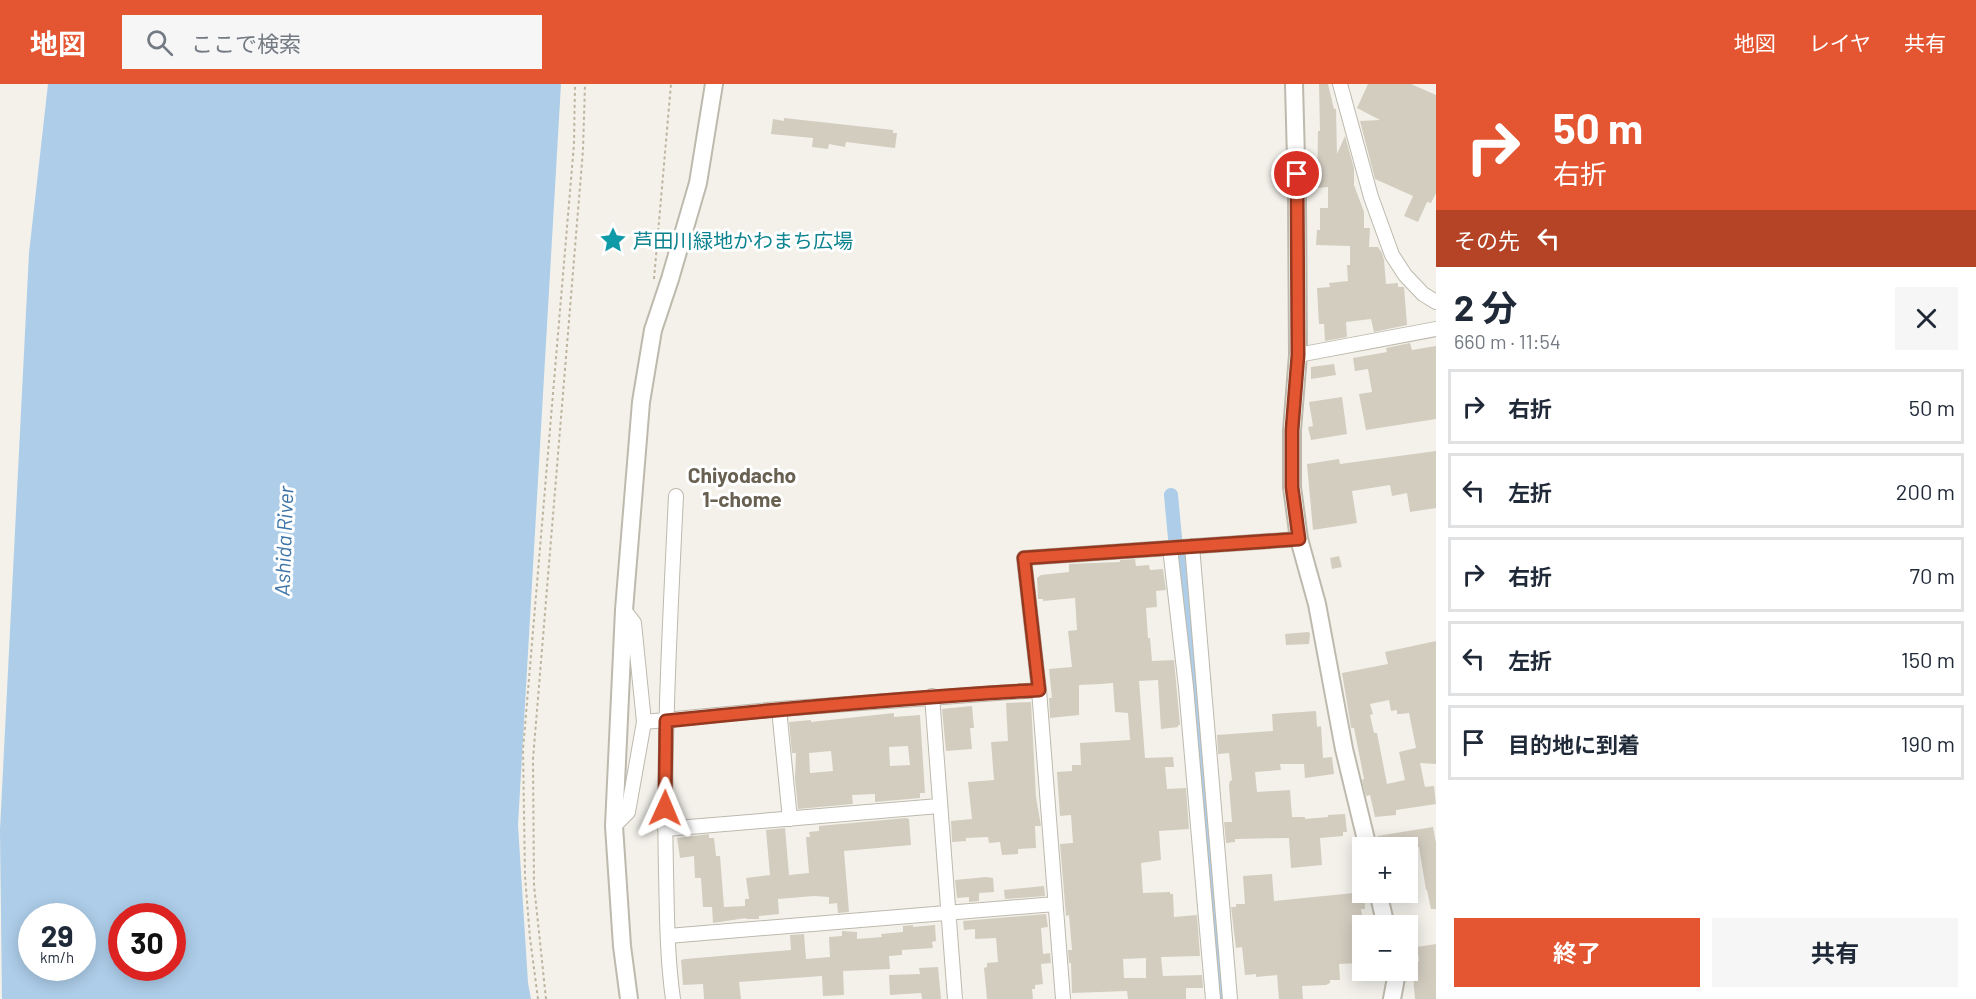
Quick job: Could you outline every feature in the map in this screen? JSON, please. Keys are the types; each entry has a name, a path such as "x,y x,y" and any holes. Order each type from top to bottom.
{"street":[{"path":"629,999 621,946 614,826 624,610 641,402 653,330 698,183 714,84"},
{"path":"1294,84 1298,197 1298,355 1292,441 1292,487 1299,539 1317,604 1344,749 1365,837"},
{"path":"1340,84 1371,197 1392,255 1406,276 1423,294 1436,302"},
{"path":"1298,355 1436,329"},
{"path":"673,999 668,936 665,829 666,721 676,496"},
{"path":"1063,999 1039,690 1024,558 1299,539"},
{"path":"1192,546 1230,999"},
{"path":"1170,548 1186,687 1213,999"},
{"path":"614,826 628,812 644,722 634,623 624,610"},
{"path":"644,722 779,708 1039,690"},
{"path":"932,696 955,999"},
{"path":"779,708 790,819"},
{"path":"665,829 939,806"},
{"path":"668,936 1055,904"},
{"path":"1392,999 1395,981"}],"path":[{"path":"538,999 524,865 524,750 574,144 575,84"},
{"path":"546,999 534,885 533,759 583,150 585,84"},
{"path":"654,280 671,84"}],"water":[{"name":"Ashida River","path":"48,84 561,84 518,825 531,999 2,999 0,830 29,253"}],"building":[{"path":"1319,84 1328,84 1334,109 1336,109 1337,154 1345,136 1354,168 1354,185 1364,212 1364,228 1370,228 1369,247 1378,247 1382,253 1386,284 1398,283 1398,287 1404,287 1407,325 1374,332 1371,319 1346,322 1347,337 1325,341 1324,324 1319,324 1317,288 1330,287 1329,283 1348,281 1347,265 1350,265 1350,246 1316,245 1317,230 1320,230 1320,208 1328,208 1328,187 1317,188 1318,131 1320,131"},
{"path":"1368,84 1411,84 1436,95 1436,193 1431,203 1427,202 1418,222 1404,216 1413,196 1375,179 1360,121 1380,120 1357,108"},
{"path":"784,118 893,130 893,133 897,133 895,148 846,142 845,147 829,144 828,149 812,147 813,138 771,134 773,119 784,121"},
{"path":"1410,343 1412,350 1436,346 1436,419 1366,430 1359,394 1372,392 1368,369 1355,371 1353,358 1387,352 1386,348"},
{"path":"1334,364 1336,375 1311,379 1311,367"},
{"path":"1342,397 1347,434 1311,440 1308,427 1313,426 1309,402"},
{"path":"1436,451 1436,508 1410,512 1407,493 1392,496 1390,485 1352,491 1357,523 1313,530 1307,464 1339,459 1340,464"},
{"path":"1339,556 1342,567 1332,569 1330,558"},
{"path":"1135,559 1136,566 1149,565 1150,570 1163,569 1166,590 1156,591 1157,607 1146,608 1148,638 1150,638 1152,661 1174,660 1180,725 1161,729 1158,680 1139,681 1145,758 1173,757 1174,767 1165,767 1167,789 1186,788 1189,829 1159,831 1161,860 1141,863 1143,893 1170,892 1173,894 1174,917 1197,915 1200,956 1161,957 1163,976 1202,975 1203,988 1186,988 1186,999 1128,999 1127,991 1072,993 1068,950 1072,950 1069,915 1066,916 1060,844 1073,843 1071,815 1060,816 1057,772 1072,771 1072,765 1081,765 1080,743 1130,740 1128,713 1115,712 1113,683 1079,685 1079,715 1050,718 1049,698 1052,698 1049,669 1072,667 1068,631 1077,630 1075,598 1043,601 1043,599 1038,599 1037,578 1041,575 1069,572 1069,564 1120,562 1120,560","holes":["1146,958 1146,978 1124,978 1123,959"]},
{"path":"1310,633 1309,644 1286,645 1285,634"},
{"path":"1436,641 1436,764 1420,763 1425,787 1434,786 1436,804 1396,810 1396,815 1375,817 1370,795 1366,796 1362,780 1364,779 1354,728 1351,728 1342,673 1388,664 1385,652","holes":["1389,700 1391,711 1397,710 1397,714 1409,713 1416,748 1399,752 1405,780 1387,784 1377,733 1374,733 1370,715 1373,714 1370,704"]},
{"path":"1031,702 1036,797 1041,826 1035,826 1036,848 1018,849 1018,854 1002,855 1000,842 989,843 988,837 966,838 966,841 952,842 951,821 972,819 968,782 994,780 991,742 1008,741 1006,703"},
{"path":"972,706 974,728 970,728 972,749 946,751 942,709"},
{"path":"1316,711 1317,727 1321,726 1323,758 1332,757 1334,774 1305,778 1304,764 1280,764 1281,770 1255,772 1257,792 1290,790 1292,817 1305,817 1305,819 1345,814 1347,832 1343,832 1343,836 1320,838 1322,865 1291,868 1289,838 1235,839 1235,842 1226,843 1224,822 1232,822 1229,786 1232,780 1229,753 1218,754 1217,735 1273,731 1272,714"},
{"path":"894,713 894,717 920,715 925,793 920,793 920,798 875,802 875,794 852,795 853,804 798,809 795,779 796,753 792,753 789,722 811,720 811,722","holes":["908,746 910,765 890,766 889,747","831,751 833,771 810,773 809,753"]},
{"path":"909,819 911,845 844,851 849,912 838,913 837,903 829,904 829,897 814,896 778,899 779,914 759,916 759,919 746,918 713,923 712,907 703,907 701,878 695,878 694,856 680,858 677,838 709,834 709,838 714,838 716,856 720,856 724,907 745,906 745,899 749,899 746,878 770,875 766,830 785,828 789,875 809,873 806,837 810,837 809,832 819,831 819,826"},
{"path":"1433,827 1436,843 1436,909 1431,909 1426,890 1418,837 1377,836"},
{"path":"1272,874 1274,901 1352,893 1352,903 1365,903 1365,909 1361,909 1362,915 1352,915 1352,963 1339,964 1340,980 1330,980 1330,983 1326,985 1302,986 1303,999 1279,999 1277,975 1256,977 1256,974 1245,975 1242,947 1236,948 1231,907 1236,907 1236,904 1245,904 1243,876"},
{"path":"993,878 994,892 979,893 979,901 969,902 969,897 957,898 955,880"},
{"path":"1044,886 1045,896 1005,899 1004,890"},
{"path":"1046,914 1048,927 1041,928 1043,954 1050,953 1051,963 1041,964 1043,984 1035,985 1035,989 1032,989 1033,999 987,999 984,968 987,967 987,963 998,962 996,938 975,939 975,929 964,930 963,921"},
{"path":"913,925 913,927 935,925 936,941 932,942 933,948 902,950 902,955 889,956 890,969 843,971 844,995 823,996 822,976 739,982 741,999 704,999 703,984 683,985 681,960 791,950 790,935 804,934 806,959 830,957 829,937 842,936 842,931 857,932 857,939 882,937 881,934 903,932 903,926"},
{"path":"1436,944 1436,999 1415,999 1414,981 1418,981 1418,947"},
{"path":"938,967 941,999 922,999 921,993 890,995 889,975 920,974 919,968"}],"waterway":[{"path":"1171,495 1175,538"},
{"path":"1182,556 1222,999"}],"place":[{"name":"芦田川緑地かわまち広場","path":"613,240"}],"district":[{"name":"Chiyodacho 1-chome","path":"742,486"}],"route":[{"path":"665,808 666,721 779,708 1039,690 1024,558 1299,539 1292,487 1292,430 1298,355 1297,174"}]}
